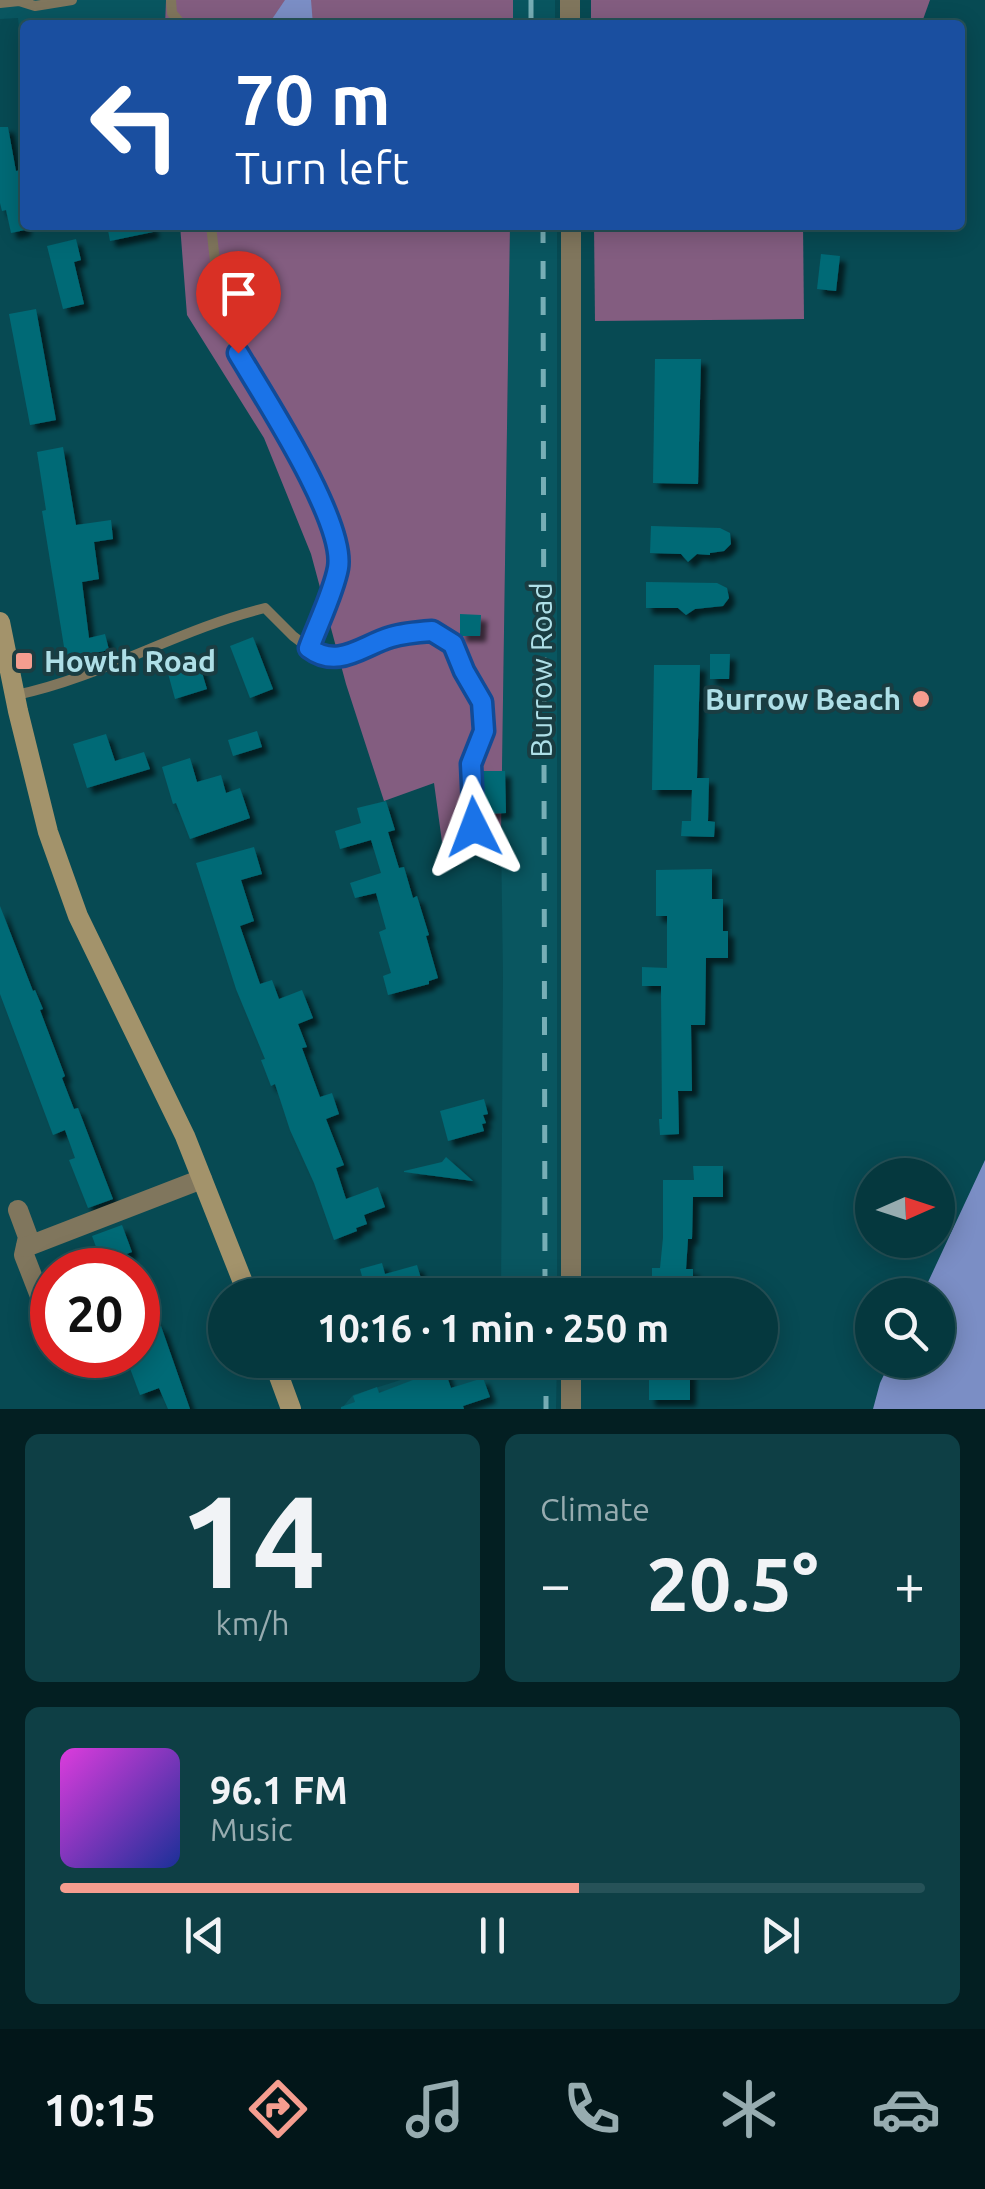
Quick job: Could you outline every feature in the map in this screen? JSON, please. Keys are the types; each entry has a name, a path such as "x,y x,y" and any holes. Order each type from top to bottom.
{"main road":[{"path":"0,622 11,707 78,916 185,1136 241,1278"},
{"path":"280,1378 291,1409"}],"street":[{"name":"Burrow Road","path":"570,230 571,1278"},
{"path":"26,1247 202,1179"},
{"path":"18,1210 28,1236 24,1254 30,1270"},
{"path":"571,1378 571,1409"}],"lane":[{"path":"0,4 19,1 35,6 72,0"},
{"path":"212,230 222,325 288,438 334,533 338,566 309,648"},
{"path":"11,707 41,690 228,617 265,608 318,655 340,658 388,637 432,631 453,644 482,702 484,731 471,764 474,827"}],"shaded area":[{"path":"0,0 166,0 165,20 20,20 20,38 18,18 0,19"},
{"path":"166,0 513,0 513,20 165,20"},
{"path":"285,0 311,0 313,20 271,20"},
{"path":"513,0 555,0 555,20 513,20"},
{"path":"591,0 930,0 923,20 591,20"},
{"path":"180,230 510,230 501,836 442,842 434,783 384,801 346,684 311,554 264,438 187,315"},
{"path":"510,230 557,230 557,1278 501,1278 501,836"},
{"path":"594,230 803,230 804,319 595,321"},
{"path":"985,1160 985,1409 873,1409 882,1378 955,1378 955,1278 930,1278 939,1258 955,1258 955,1224"},
{"path":"407,1378 557,1378 556,1409 341,1409 353,1395"}],"building":[{"path":"0,127 8,127 16,171 20,170 20,230 25,230 11,233 6,210 2,211"},
{"path":"108,230 153,230 153,232 110,241"},
{"path":"76,239 81,260 74,262 84,304 63,309 47,246"},
{"path":"821,254 840,256 836,291 817,289"},
{"path":"36,309 56,420 30,425 9,314"},
{"path":"655,359 701,359 698,484 653,483"},
{"path":"63,447 76,525 111,520 113,539 94,542 99,579 82,582 89,638 105,634 109,650 66,659 42,511 46,510 37,452"},
{"path":"651,526 720,528 730,533 731,544 724,551 697,554 688,562 681,554 650,553"},
{"path":"646,582 717,583 727,588 729,598 723,606 695,609 686,615 678,608 646,608"},
{"path":"460,614 481,615 480,636 460,636"},
{"path":"253,637 273,689 250,698 230,646"},
{"path":"710,654 730,654 729,679 710,679"},
{"path":"191,658 194,668 200,666 207,689 175,699 166,666"},
{"path":"654,665 700,665 697,778 709,778 708,821 715,822 714,837 681,836 682,821 691,821 692,790 652,790"},
{"path":"257,731 262,747 233,756 228,740"},
{"path":"106,734 115,761 144,752 150,769 87,788 73,744"},
{"path":"190,758 197,782 221,775 226,793 240,788 250,818 190,839 176,803 173,804 162,767"},
{"path":"481,771 505,771 506,813 482,814"},
{"path":"386,801 395,830 388,832 399,868 404,867 413,898 417,896 438,978 388,995 383,976 391,973 379,932 386,929 376,893 355,898 350,883 381,873 371,840 340,849 335,831 361,823 357,808"},
{"path":"254,847 262,874 241,880 254,921 240,926 260,984 272,980 279,999 302,990 313,1018 298,1024 307,1047 302,1048 320,1097 332,1093 339,1114 326,1119 344,1165 336,1168 346,1199 378,1187 385,1207 364,1215 367,1224 356,1228 357,1231 334,1240 275,1084 271,1086 261,1060 265,1059 236,989 196,863"},
{"path":"712,869 712,899 723,899 728,958 706,958 705,1025 691,1025 692,1091 678,1091 679,1134 660,1135 661,986 642,986 642,967 667,968 667,916 656,916 656,870"},
{"path":"0,906 43,1009 40,1010 65,1076 62,1078 74,1109 78,1108 113,1199 88,1208 69,1160 75,1158 65,1130 53,1135 0,994"},
{"path":"484,1099 488,1114 483,1115 484,1131 448,1141 440,1111"},
{"path":"446,1157 473,1181 404,1172 442,1162"},
{"path":"693,1166 723,1166 723,1197 693,1197 692,1239 688,1239 686,1269 693,1269 693,1278 652,1278 652,1268 660,1268 663,1180 694,1180"},
{"path":"122,1225 131,1248 96,1248 92,1236"},
{"path":"382,1263 385,1274 417,1265 421,1278 362,1278 360,1269"},
{"path":"161,1326 190,1409 168,1409 159,1388 140,1395 134,1378 160,1378"},
{"path":"418,1378 448,1378 451,1388 483,1378 490,1397 463,1406 464,1409 341,1409 355,1402 353,1396 377,1387 379,1393"},
{"path":"649,1378 690,1378 690,1400 649,1400"}],"railway":[{"path":"531,0 531,20"},
{"path":"543,230 545,1278"},
{"path":"546,1378 546,1409"}],"place":[{"name":"Howth Road","path":"24,661"},
{"name":"Burrow Beach","path":"921,699"}],"route":[{"path":"238,353 288,438 334,533 338,566 309,648 318,655 340,658 388,637 432,631 453,644 482,702 484,731 471,764 474,827"}]}
